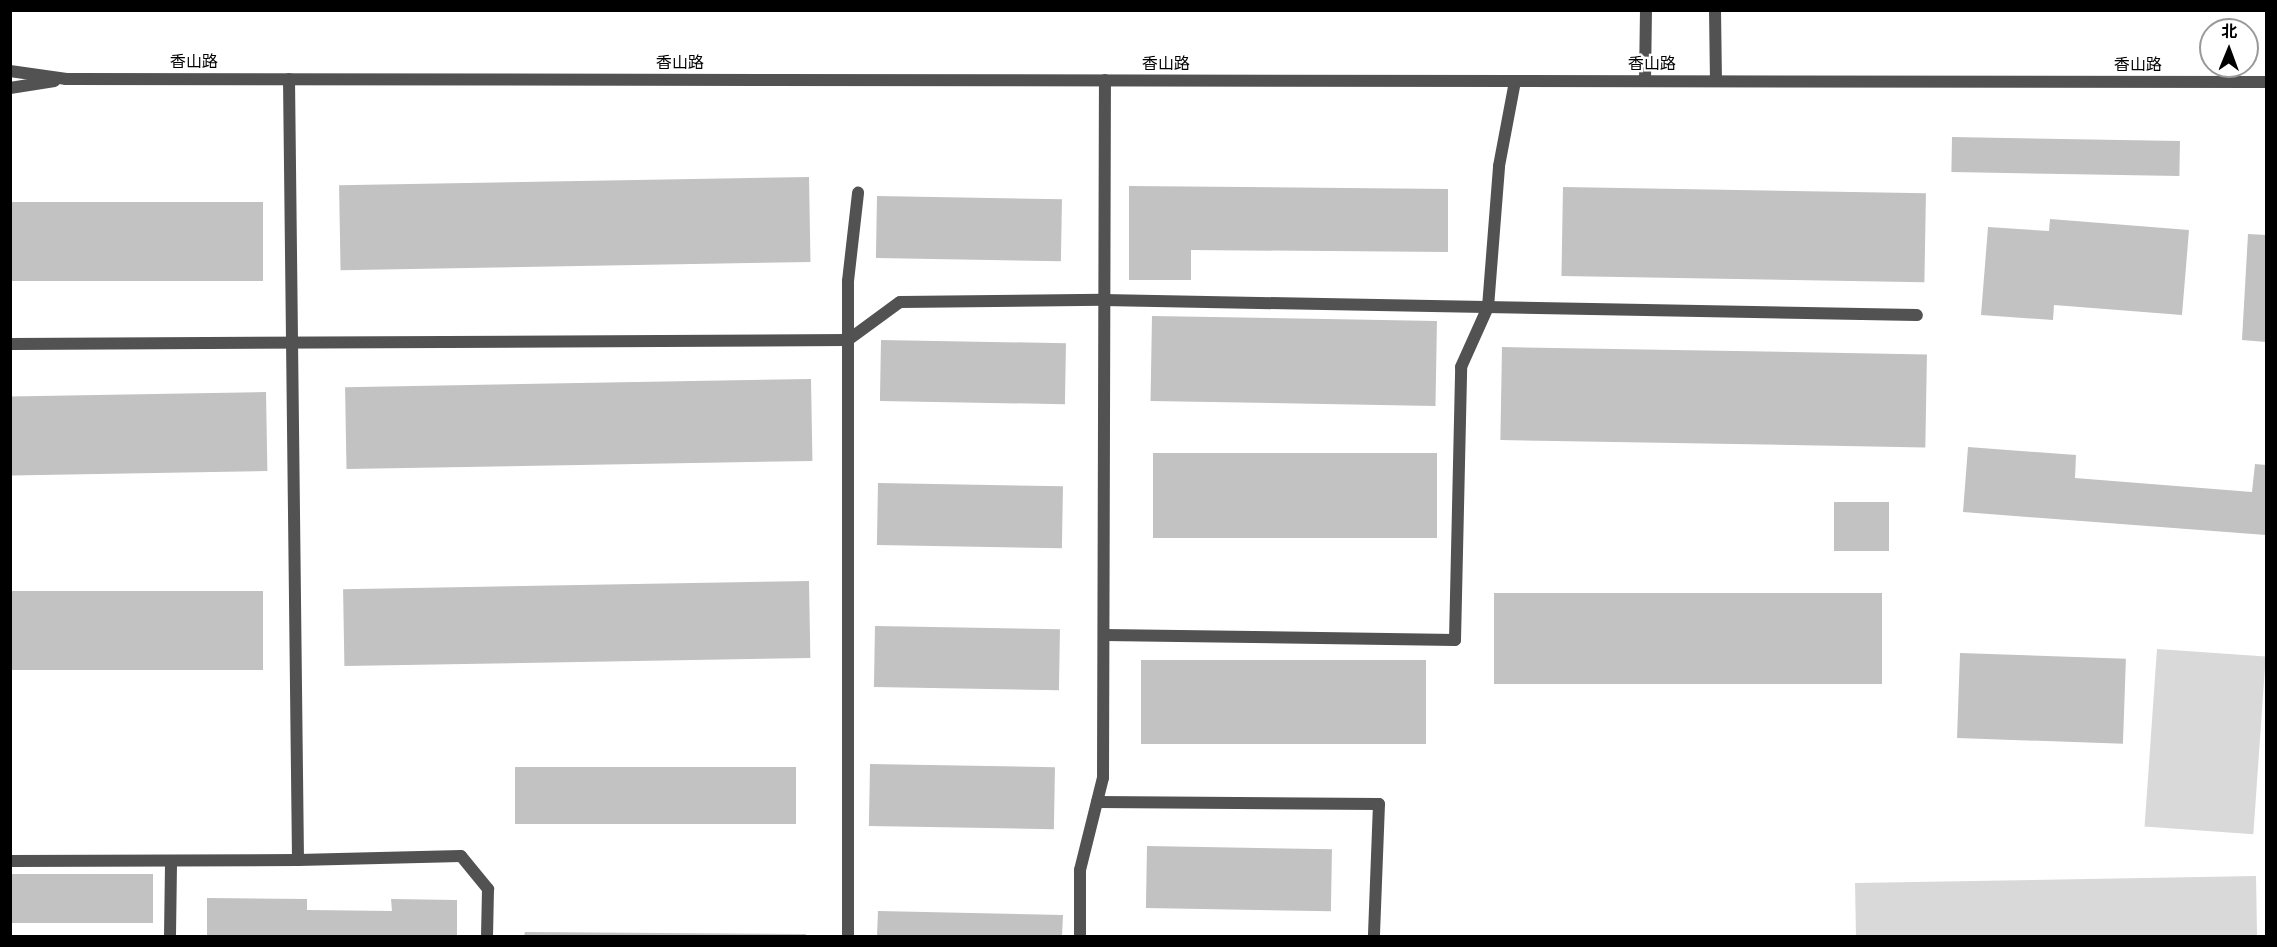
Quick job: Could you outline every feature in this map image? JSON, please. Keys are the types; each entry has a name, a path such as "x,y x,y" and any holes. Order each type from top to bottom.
{"street":[{"path":"1645,81 1646,10"},
{"path":"1715,10 1716,81"},
{"name":"香山路","path":"10,71 66,79 2266,82"},
{"name":"香山路","path":"10,88 66,79"},
{"path":"289,79 298,860"},
{"path":"1080,936 1080,870 1103,778 1105,80"},
{"path":"1104,635 1455,640 1461,367 1488,307 1498,166 1515,81"},
{"path":"848,936 848,281 858,193"},
{"path":"10,344 848,340 900,302 1103,300 1917,315"},
{"path":"1097,802 1379,804 1374,936"},
{"path":"10,861 171,862 460,856 488,889 487,936"},
{"path":"170,936 171,862"}],"shaded area":[{"path":"2157,649 2266,657 2253,834 2145,827"},
{"path":"2256,876 2257,936 1856,936 1855,883"}],"building":[{"path":"1952,137 2180,141 2179,176 1951,172"},
{"path":"809,177 810,262 341,270 339,185"},
{"path":"1129,186 1448,189 1448,252 1191,250 1191,280 1129,280"},
{"path":"1563,187 1926,193 1924,282 1561,276"},
{"path":"877,196 1062,199 1061,261 876,258"},
{"path":"10,202 263,202 263,281 10,281"},
{"path":"2050,219 2189,230 2182,315 2054,305 2053,320 1981,315 1988,227 2049,231"},
{"path":"2248,234 2266,235 2266,342 2242,340"},
{"path":"1152,316 1437,321 1435,406 1151,401"},
{"path":"881,340 1066,343 1065,404 880,401"},
{"path":"1502,347 1927,354 1925,447 1500,440"},
{"path":"811,379 812,461 347,469 345,387"},
{"path":"266,392 267,471 11,475 10,396"},
{"path":"1968,447 2076,455 2075,478 2252,492 2255,464 2266,465 2266,535 1963,512"},
{"path":"1153,453 1437,453 1437,538 1153,538"},
{"path":"878,483 1063,486 1062,548 877,545"},
{"path":"1834,502 1889,502 1889,551 1834,551"},
{"path":"809,581 810,658 344,666 343,589"},
{"path":"10,591 263,591 263,670 10,670"},
{"path":"1494,593 1882,593 1882,684 1494,684"},
{"path":"875,626 1060,629 1059,690 874,687"},
{"path":"1960,653 2126,659 2123,744 1957,738"},
{"path":"1141,660 1426,660 1426,744 1141,744"},
{"path":"870,764 1055,767 1054,829 869,826"},
{"path":"515,767 796,767 796,824 515,824"},
{"path":"1147,846 1332,849 1331,911 1146,908"},
{"path":"10,874 153,874 153,923 10,923"},
{"path":"207,898 307,899 307,910 392,911 391,899 457,900 457,936 207,936"},
{"path":"878,911 1063,915 1062,936 877,936"},
{"path":"525,932 806,934 806,936 524,936"}]}
